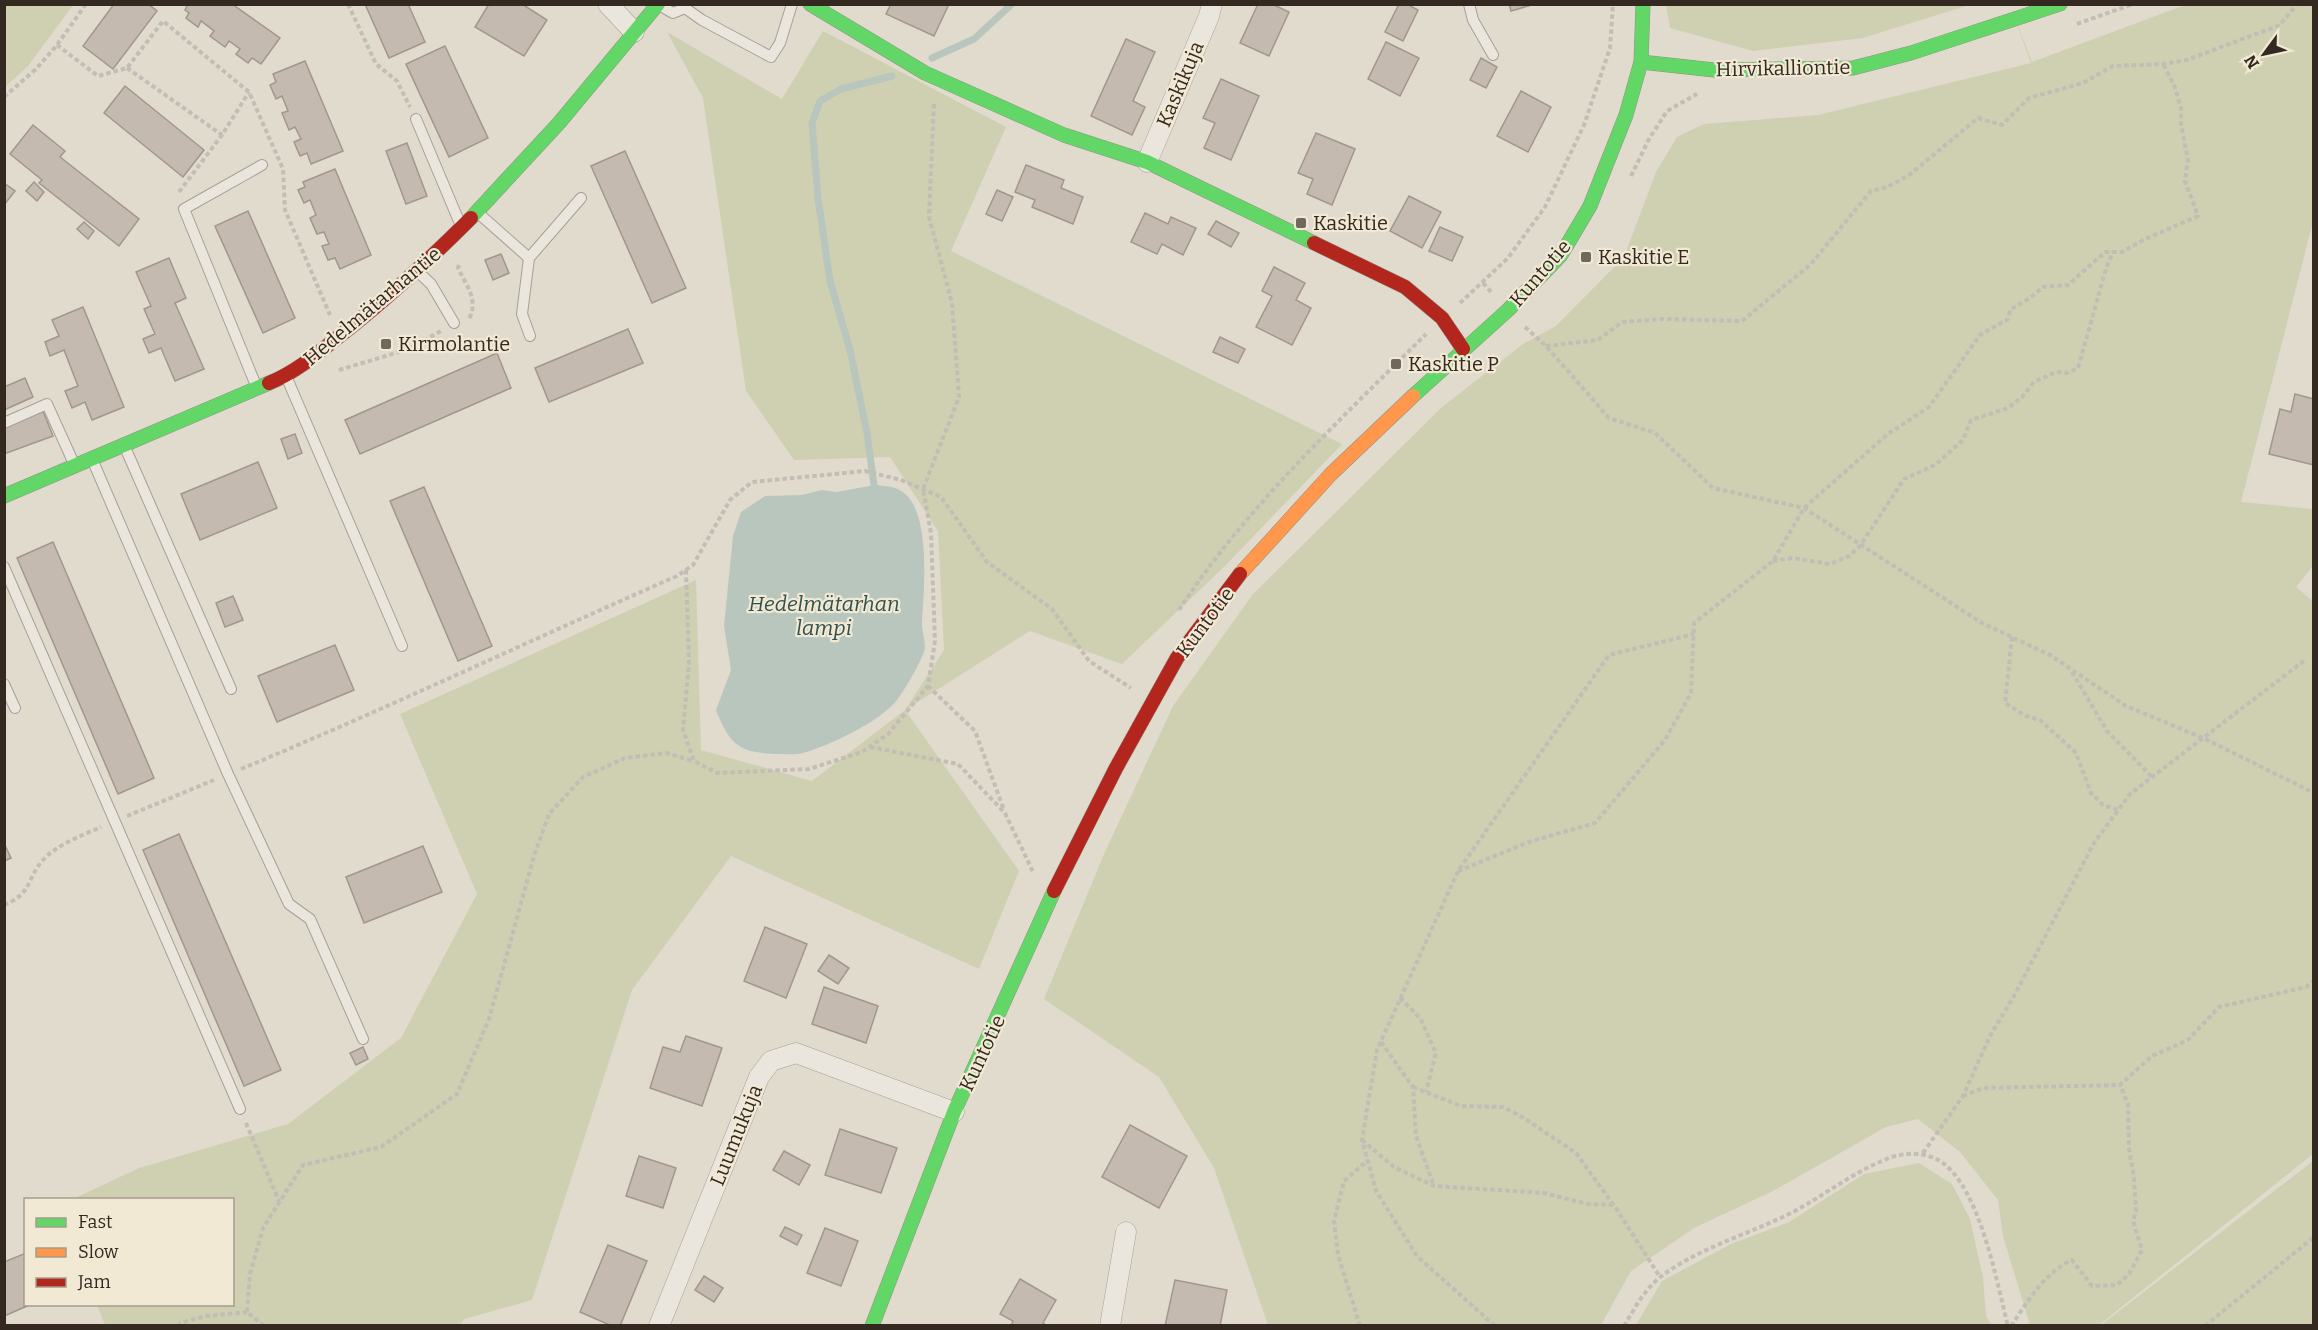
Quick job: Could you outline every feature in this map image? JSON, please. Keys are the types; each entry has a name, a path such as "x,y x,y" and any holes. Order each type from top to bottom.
{"street":[{"path":"608,4 634,32"},
{"path":"810,4 934,77 1064,135 1147,162 1405,287 1442,318 1463,349"},
{"name":"Kaskikuja","path":"1147,162 1212,4"},
{"name":"Kuntotie","path":"872,1326 954,1112 1046,907 1116,768 1177,658 1249,563 1331,474 1463,349 1508,310 1561,255 1590,206 1626,115 1641,62 1643,4"},
{"name":"Hirvikalliontie","path":"1641,62 1714,70 1853,68 1911,53 2060,4"},
{"name":"Hedelmätarhantie","path":"4,496 286,376 339,338 450,240 477,212 545,140 658,5"},
{"name":"Luumukuja","path":"659,1326 759,1077 771,1061 796,1053 954,1112"},
{"path":"1110,1326 1126,1232"}],"lane":[{"path":"658,5 672,13 685,8 702,20 771,57 780,43 792,4"},
{"path":"1469,4 1473,20 1493,55"},
{"path":"416,119 461,227"},
{"path":"257,388 184,209 262,165"},
{"path":"530,336 522,314 529,258 581,198"},
{"path":"477,212 529,258"},
{"path":"417,270 431,284 454,322"},
{"path":"286,376 402,646"},
{"path":"4,423 47,405 75,466"},
{"path":"124,445 231,689"},
{"path":"92,459 228,774 289,904 310,920 363,1039"},
{"path":"4,567 240,1109"},
{"path":"4,684 15,708"}],"path":[{"path":"4,97 36,69 57,45 86,4"},
{"path":"348,4 376,64 397,81 416,119"},
{"path":"2066,28 2133,4"},
{"path":"1546,346 1598,340 1622,322 1662,319 1742,321 1810,265 1870,191 1887,187 1908,176 1978,118 2002,125 2029,98 2083,83 2113,66 2163,64 2187,60 2223,45 2261,34 2280,26 2298,4"},
{"path":"57,45 98,76 127,68 164,21 249,92 283,169 285,210 339,338"},
{"path":"1458,871 1529,842 1595,822 1665,740 1691,693 1694,623 1773,561 1804,508 1888,434 1929,407 1980,335 2007,319 2010,310 2043,287 2068,285 2105,252 2121,252 2198,216 2185,181 2188,160 2181,124 2181,108 2174,85 2163,64"},
{"path":"127,68 222,135"},
{"path":"248,1312 250,1274 263,1228 303,1165 381,1147 457,1094 489,1018 534,856 549,814 583,777 625,758 667,753 694,761 717,773 809,769 862,752 870,747 888,734 928,686 935,642 931,534 923,489 959,398 952,303 929,217 934,77"},
{"path":"179,192 222,135 249,92"},
{"path":"1627,184 1649,139 1667,111 1697,94 1706,93"},
{"path":"1773,561 1792,558 1830,564 1849,556 1860,546 1904,479 1935,465 1963,440 1971,420 2008,408 2022,398 2034,381 2056,372 2067,373 2078,368 2113,252"},
{"path":"1483,283 1520,323 1546,346 1578,386 1609,418 1655,433 1713,488 1804,508 1982,623 2050,655 2126,706 2203,738 2313,793"},
{"path":"4,905 20,898 44,859 74,839 370,715 677,576 693,565 730,500 752,482 865,471 941,497 987,562 1052,609 1089,662 1131,688"},
{"path":"686,570 689,663 683,730 694,761"},
{"path":"1496,1326 1418,1256 1376,1191 1362,1140 1377,1050 1458,871 1609,655 1694,634"},
{"path":"2012,637 2005,703 2026,716 2040,720 2076,753 2091,793 2103,805 2119,810"},
{"path":"1923,1153 1963,1096 1990,1036 2014,996 2094,843 2130,794 2305,660"},
{"path":"2070,668 2100,715 2107,731 2152,777"},
{"path":"928,686 975,731 1005,813 1037,880"},
{"path":"870,747 958,764 1005,813"},
{"path":"1963,1096 1983,1089 2120,1084 2152,1056 2188,1040 2219,1007 2306,987 2313,980"},
{"path":"1400,999 1420,1018 1436,1053 1426,1092"},
{"path":"1380,1041 1413,1087 1416,1136 1434,1186"},
{"path":"2010,1326 2035,1290 2061,1266 2072,1260 2092,1286 2117,1285 2129,1274 2142,1250 2133,1221 2136,1211 2134,1177 2129,1149 2128,1104 2120,1084"},
{"path":"1413,1087 1461,1106 1503,1107 1576,1152 1660,1277"},
{"path":"240,1109 279,1202"},
{"path":"1362,1140 1394,1167 1434,1186 1544,1193 1588,1204 1613,1205"},
{"path":"1624,1326 1641,1298 1660,1277 1687,1259 1728,1239 1786,1216 1863,1169 1894,1157 1923,1153 1942,1162 1965,1187 1977,1215 2010,1326"},
{"path":"1360,1326 1338,1255 1334,1221 1344,1181 1367,1161"},
{"path":"2205,1326 2313,1237"},
{"path":"178,1326 180,1323 207,1316 248,1312 264,1326"}],"green space":[{"path":"5,4 73,5 28,66 5,87"},
{"path":"1666,4 1969,5 1863,38 1753,51 1670,28"},
{"path":"2010,5 2032,62 2185,5 2313,5 2313,222 2241,502 2313,509 2313,566 2296,587 2314,602 2313,1154 2099,1325 2030,1325 2003,1236 1998,1200 1960,1152 1918,1119 1886,1127 1773,1191 1694,1228 1631,1271 1601,1325 1268,1325 1214,1168 1159,1077 1044,999 1104,854 1173,706 1253,594 1442,407 1523,344 1556,326 1624,257 1656,172 1677,137 1704,124 1818,115 2031,63"},
{"path":"823,31 1006,127 951,251 1342,444 1224,567 1122,664 1030,631 905,710 944,650 938,531 890,457 794,460 746,391 703,98 667,32 782,99"},
{"path":"696,580 701,750 812,781 905,710 1019,871 979,969 731,856 632,990 532,1300 464,1319 460,1325 105,1325 97,1306 234,1306 234,1198 75,1198 139,1168 288,1124 401,1038 477,894 400,714"},
{"path":"2313,1161 2313,1325 2101,1325"},
{"path":"1919,1163 1952,1184 1970,1219 1983,1277 1986,1316 1992,1325 1636,1325 1662,1281 1731,1244 1789,1222 1864,1174"}],"water":[{"name":"Hedelmätarhan lampi","path":"874,485 890,487 904,493 913,503 922,535 924,591 922,625 925,645 916,670 901,695 889,708 854,732 803,753 767,753 747,750 739,746 727,733 716,710 731,670 724,626 733,536 741,512 765,496 802,495 822,490 837,492"}],"building":[{"path":"114,4 148,4 157,11 113,69 83,46"},
{"path":"188,4 232,4 280,38 261,64 252,58 248,63 236,54 240,49 229,41 225,47 210,36 214,31 201,21 198,27 186,18 189,13 185,10"},
{"path":"365,4 408,4 425,42 389,58"},
{"path":"489,4 522,4 547,20 524,56 475,27"},
{"path":"891,4 949,4 934,36 886,14"},
{"path":"1258,4 1272,4 1289,12 1269,56 1240,43"},
{"path":"1399,4 1407,4 1418,10 1403,41 1385,32"},
{"path":"1509,4 1535,4 1511,11"},
{"path":"1126,39 1155,52 1133,101 1145,107 1132,135 1091,116"},
{"path":"1386,42 1419,58 1400,96 1368,79"},
{"path":"445,46 488,138 449,157 406,64"},
{"path":"1481,58 1497,67 1486,88 1470,80"},
{"path":"305,61 343,151 311,164 307,153 300,156 294,142 301,139 295,127 289,130 282,113 288,111 282,96 276,99 270,85 276,82 273,74"},
{"path":"1221,79 1259,96 1231,160 1204,148 1215,123 1203,118"},
{"path":"125,86 204,150 183,177 104,113"},
{"path":"1521,91 1551,107 1528,152 1497,136"},
{"path":"33,125 65,151 60,157 139,219 119,246 39,183 42,180 10,154"},
{"path":"1316,133 1355,149 1332,205 1307,194 1313,179 1298,173"},
{"path":"407,143 427,196 406,204 386,151"},
{"path":"625,151 686,288 652,303 591,166"},
{"path":"1026,165 1064,180 1061,188 1083,197 1073,224 1032,207 1035,200 1015,192"},
{"path":"335,169 371,255 340,269 335,258 328,260 322,246 329,244 324,232 317,234 310,218 316,215 310,200 304,203 298,190 305,187 303,182"},
{"path":"34,182 44,192 37,201 26,191"},
{"path":"4,183 15,191 4,205"},
{"path":"997,190 1013,197 1002,221 986,214"},
{"path":"1409,196 1441,212 1422,248 1390,231"},
{"path":"248,211 295,318 263,333 215,226"},
{"path":"1145,213 1168,224 1171,217 1196,228 1183,255 1162,244 1157,254 1131,242"},
{"path":"1216,221 1239,233 1231,247 1208,234"},
{"path":"84,222 94,231 88,239 77,229"},
{"path":"1440,227 1463,237 1452,261 1429,251"},
{"path":"501,254 509,273 493,280 485,260"},
{"path":"169,258 186,298 175,303 204,369 175,381 161,348 149,353 143,339 155,334 144,309 151,306 136,272"},
{"path":"1274,267 1305,283 1296,300 1311,308 1292,345 1256,327 1272,296 1262,291"},
{"path":"83,307 124,407 92,420 85,402 72,408 65,391 78,386 64,350 50,356 45,342 59,336 52,320"},
{"path":"628,329 643,363 549,402 535,368"},
{"path":"1220,337 1245,349 1238,363 1213,352"},
{"path":"497,353 511,388 360,454 345,420"},
{"path":"25,378 33,397 4,410 4,387"},
{"path":"2295,394 2314,399 2314,465 2269,454 2280,409 2291,412"},
{"path":"43,411 53,436 4,454 4,425"},
{"path":"295,434 302,453 288,459 281,439"},
{"path":"258,462 277,508 200,540 181,494"},
{"path":"424,487 492,646 458,661 390,501"},
{"path":"53,542 154,778 118,794 17,558"},
{"path":"233,596 243,620 225,627 216,603"},
{"path":"335,645 354,690 277,722 258,676"},
{"path":"179,834 281,1070 244,1086 143,850"},
{"path":"4,843 11,858 4,861"},
{"path":"423,846 442,892 364,923 346,877"},
{"path":"765,927 807,944 786,998 744,981"},
{"path":"829,955 849,968 838,984 818,971"},
{"path":"824,987 878,1006 866,1043 812,1024"},
{"path":"686,1036 722,1048 702,1106 650,1088 663,1047 680,1052"},
{"path":"363,1047 368,1059 356,1065 350,1053"},
{"path":"1130,1125 1187,1156 1159,1208 1102,1177"},
{"path":"840,1129 897,1148 881,1193 825,1175"},
{"path":"784,1151 810,1165 799,1185 773,1170"},
{"path":"639,1156 676,1168 663,1208 626,1196"},
{"path":"785,1227 802,1235 797,1245 780,1236"},
{"path":"825,1228 858,1241 841,1286 807,1273"},
{"path":"608,1245 647,1261 620,1326 612,1326 580,1312"},
{"path":"24,1254 24,1306 27,1306 4,1316 4,1262"},
{"path":"704,1276 723,1288 714,1302 695,1290"},
{"path":"1020,1279 1056,1300 1043,1323 1047,1326 1011,1326 1013,1321 1000,1314"},
{"path":"1175,1280 1227,1290 1220,1326 1165,1326"}],"waterway":[{"path":"932,58 974,39 1012,4"},
{"path":"874,485 867,433 850,350 830,281 818,198 812,123 820,101 841,89 892,76"}],"traffic: fast":[{"path":"471,218 559,123 658,4"},
{"path":"810,4 925,73 1064,135 1147,162 1314,243"},
{"path":"1413,396 1508,310 1561,255 1590,206 1626,115 1641,62 1643,4"},
{"path":"1641,62 1714,70 1853,68 1911,53 2060,4"},
{"path":"4,496 269,383"},
{"path":"872,1326 954,1112 1054,891"}],"traffic: slow":[{"path":"1240,574 1331,474 1413,396"}],"traffic: jam":[{"path":"269,383 305,363 355,324 406,280 471,218"},
{"path":"1314,243 1405,287 1442,318 1463,349"},
{"path":"1054,891 1116,768 1177,658 1240,574"}],"place":[{"name":"Kaskitie","path":"1301,223"},
{"name":"Kaskitie E","path":"1586,257"},
{"name":"Kirmolantie","path":"386,344"},
{"name":"Kaskitie P","path":"1396,364"}]}
